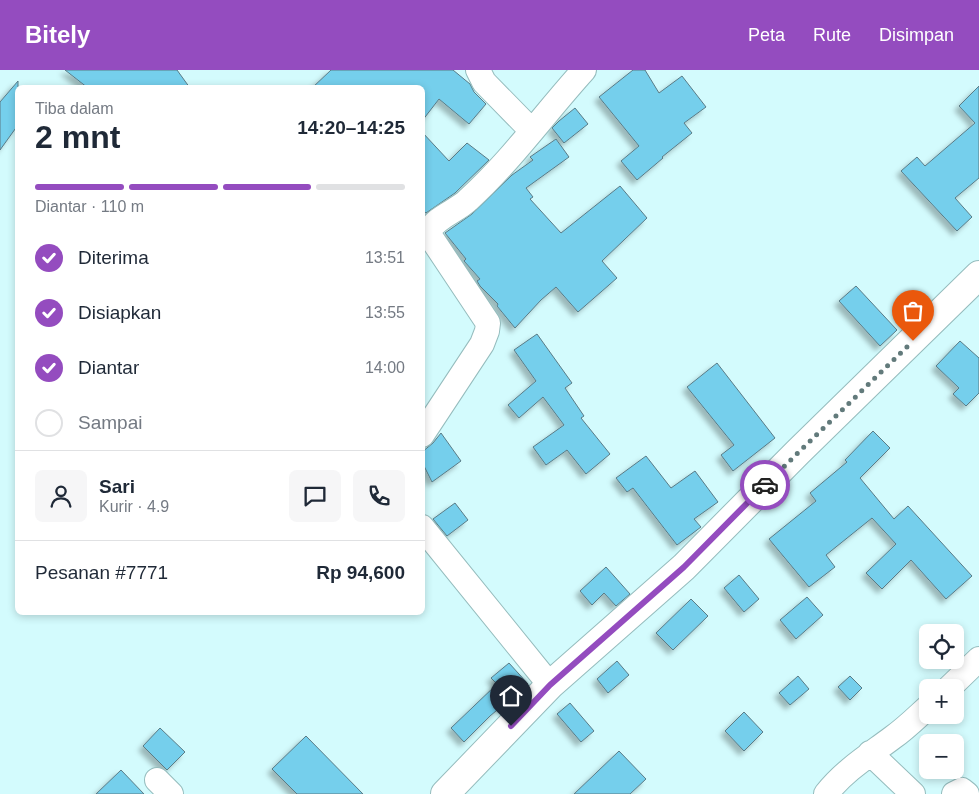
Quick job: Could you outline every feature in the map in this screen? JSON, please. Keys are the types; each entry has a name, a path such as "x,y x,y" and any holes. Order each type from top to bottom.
{"street":[{"path":"478,70 484,82 531,130"},
{"path":"425,430 482,344 488,331 488,323 426,231 467,202 499,169 584,70"},
{"path":"445,794 550,685 684,567 798,452 979,276"},
{"path":"425,531 550,685"},
{"path":"959,679 979,660"},
{"path":"826,794 844,774 898,734 919,715"},
{"path":"870,753 913,794"},
{"path":"954,794 962,790 967,794"}],"building":[{"path":"65,70 177,70 188,85 84,85"},
{"path":"331,70 453,70 470,84 474,92 486,104 469,124 439,99 425,117 425,85 315,85"},
{"path":"633,70 645,70 659,93 682,76 706,107 684,123 692,133 637,180 621,161 639,146 599,97"},
{"path":"18,81 18,85 15,85 15,129 0,150 0,102"},
{"path":"979,86 979,178 955,198 972,217 957,231 901,171 917,157 925,166 975,123 959,106"},
{"path":"575,108 588,124 564,143 552,128"},
{"path":"425,135 449,161 467,143 489,160 455,193 426,213"},
{"path":"556,139 569,157 526,188 533,197 530,199 561,233 620,186 647,218 602,261 617,278 578,312 556,287 515,328 497,306 498,304 480,286 477,281 480,279 464,261 466,259 445,233 472,214 512,175 533,160 530,157"},
{"path":"856,286 897,330 880,346 839,301"},
{"path":"537,334 572,383 565,388 584,416 581,418 610,454 586,474 567,450 546,465 533,447 564,425 543,397 519,418 508,405 536,381 514,350"},
{"path":"960,341 979,358 979,393 966,406 953,394 959,388 936,366"},
{"path":"717,363 775,438 733,471 721,455 734,445 687,387"},
{"path":"873,431 890,448 860,478 894,519 908,506 972,576 946,599 911,560 882,589 866,573 896,544 872,518 826,555 835,567 809,587 769,539 816,501 810,493 847,462 845,460"},
{"path":"441,433 461,461 432,482 425,468 425,450"},
{"path":"646,456 671,488 695,471 718,502 694,519 701,527 677,545 633,488 627,492 616,478"},
{"path":"455,503 468,520 447,536 433,519"},
{"path":"606,567 630,594 616,606 604,593 592,605 580,591"},
{"path":"739,575 759,599 744,612 724,588"},
{"path":"807,597 823,615 796,639 780,620"},
{"path":"691,599 708,616 673,650 656,633"},
{"path":"617,661 629,675 608,693 597,679"},
{"path":"509,663 528,684 490,716 464,742 451,728 497,684 491,678"},
{"path":"798,676 809,689 790,705 779,693"},
{"path":"850,676 862,688 850,700 838,687"},
{"path":"570,703 594,731 581,742 557,714"},
{"path":"744,712 763,732 744,751 725,731"},
{"path":"160,728 185,752 167,770 143,746"},
{"path":"306,736 363,794 297,794 272,769"},
{"path":"619,751 646,779 630,794 574,794"},
{"path":"121,770 144,794 96,794"}],"way so far":[{"path":"765,485 913,341"}],"route":[{"path":"511,726 550,685 684,567 765,485"}]}
